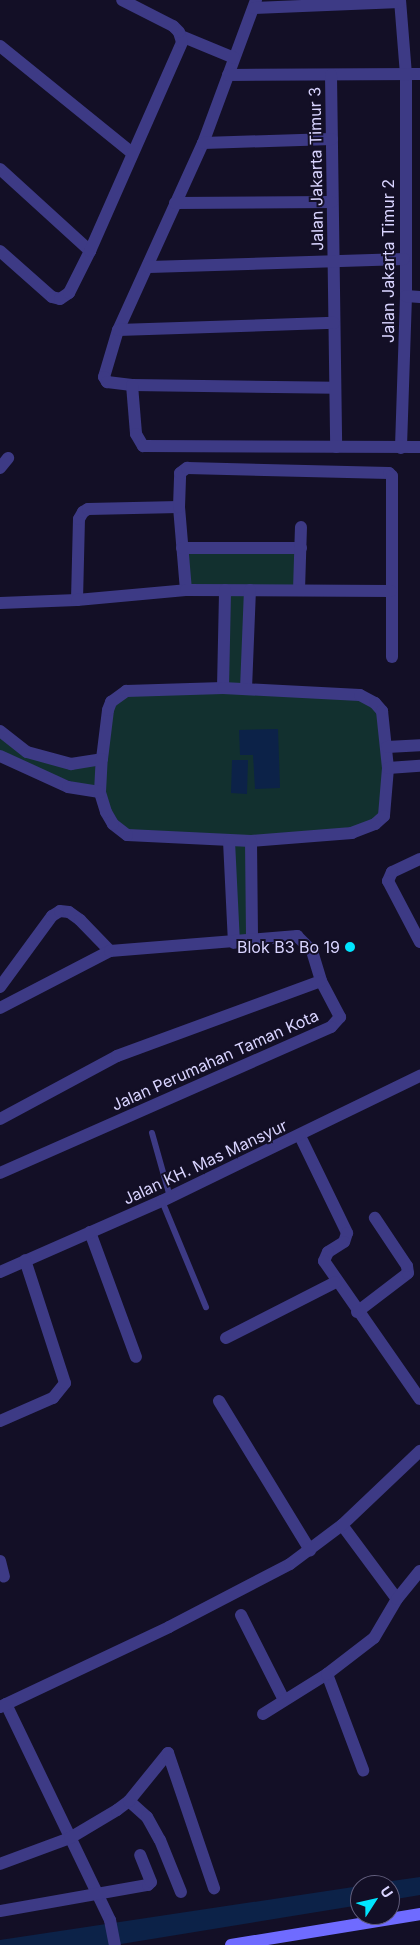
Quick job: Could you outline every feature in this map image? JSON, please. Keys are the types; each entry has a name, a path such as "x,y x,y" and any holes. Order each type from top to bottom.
{"street":[{"path":"122,0 173,26 181,36 234,58"},
{"path":"335,388 132,385 108,382 104,377 118,330 149,266 175,203 204,142 255,4 400,1"},
{"name":"Jalan Jakarta Timur 2","path":"400,1 406,74 404,259 406,296 401,448"},
{"path":"0,251 52,297 60,299 69,293 90,251 180,48 181,36"},
{"path":"0,46 132,153"},
{"path":"228,76 420,74"},
{"name":"Jalan Jakarta Timur 3","path":"331,75 336,447"},
{"path":"204,142 332,139"},
{"path":"0,169 90,251"},
{"path":"175,203 332,202"},
{"path":"149,266 333,264 404,259"},
{"path":"406,296 420,297"},
{"path":"118,330 334,323"},
{"path":"132,385 136,434 143,446 420,447"},
{"path":"186,590 179,508 180,473 187,468 389,473 392,476 392,657"},
{"path":"76,600 79,519 83,512 88,509 179,508"},
{"path":"299,590 302,527"},
{"path":"182,548 301,548"},
{"path":"0,603 76,600 186,590 391,590"},
{"path":"223,688 224,590"},
{"path":"246,689 250,590"},
{"path":"223,688 360,696 375,703 382,711 387,747 388,768 384,816 375,824 352,833 251,841 127,835 109,819 100,792 108,710 111,702 126,691 223,688"},
{"path":"0,731 27,752 44,757 71,764 102,760"},
{"path":"387,747 420,745"},
{"path":"0,756 68,787 100,792"},
{"path":"388,768 420,766"},
{"path":"229,841 234,943"},
{"path":"251,841 252,941"},
{"path":"420,859 392,872 388,881 420,942"},
{"path":"0,987 52,916 60,910 70,912 80,920 110,951 0,1008"},
{"name":"Jalan Perumahan Taman Kota","path":"0,1173 331,1027 340,1014 321,981 312,951 303,939 297,936 234,943 110,951"},
{"path":"1,1115 117,1056 321,981"},
{"name":"Jalan KH. Mas Mansyur","path":"0,1272 166,1199 300,1136 420,1076"},
{"path":"300,1136 347,1234 344,1242 328,1252 324,1261 336,1282 420,1399"},
{"path":"357,1312 408,1273 407,1266 375,1218"},
{"path":"90,1232 136,1357"},
{"path":"0,1421 53,1398 65,1383 25,1260"},
{"path":"226,1338 336,1282"},
{"path":"219,1401 310,1550"},
{"path":"116,1945 110,1920 95,1894 70,1838 3,1705 169,1627 290,1564 342,1525 420,1451"},
{"path":"342,1525 397,1599"},
{"path":"0,1561 4,1577"},
{"path":"263,1714 327,1674 374,1638 397,1599 420,1570"},
{"path":"241,1615 284,1700"},
{"path":"327,1674 363,1770"},
{"path":"0,1864 70,1838 129,1801 168,1752 214,1888"},
{"path":"129,1801 147,1817 160,1840 181,1892"},
{"path":"0,1911 151,1883 140,1855"},
{"path":"231,1945 420,1914"}],"lane":[{"path":"152,1133 166,1199 206,1307"}],"green space":[{"path":"182,548 301,548 299,590 251,590 246,689 360,695 382,711 384,816 375,824 251,841 252,941 234,943 229,841 127,835 100,792 0,756 0,731 27,752 71,764 101,760 117,697 223,688 225,590 186,590"}],"water":[{"path":"278,729 280,788 255,789 253,755 240,755 239,730"},
{"path":"232,760 248,760 247,794 231,793"},
{"path":"420,1877 420,1895 400,1898 400,1880"},
{"path":"350,1888 350,1907 115,1945 0,1945 0,1940"}],"place":[{"name":"Blok B3 Bo 19","path":"350,947"}]}
